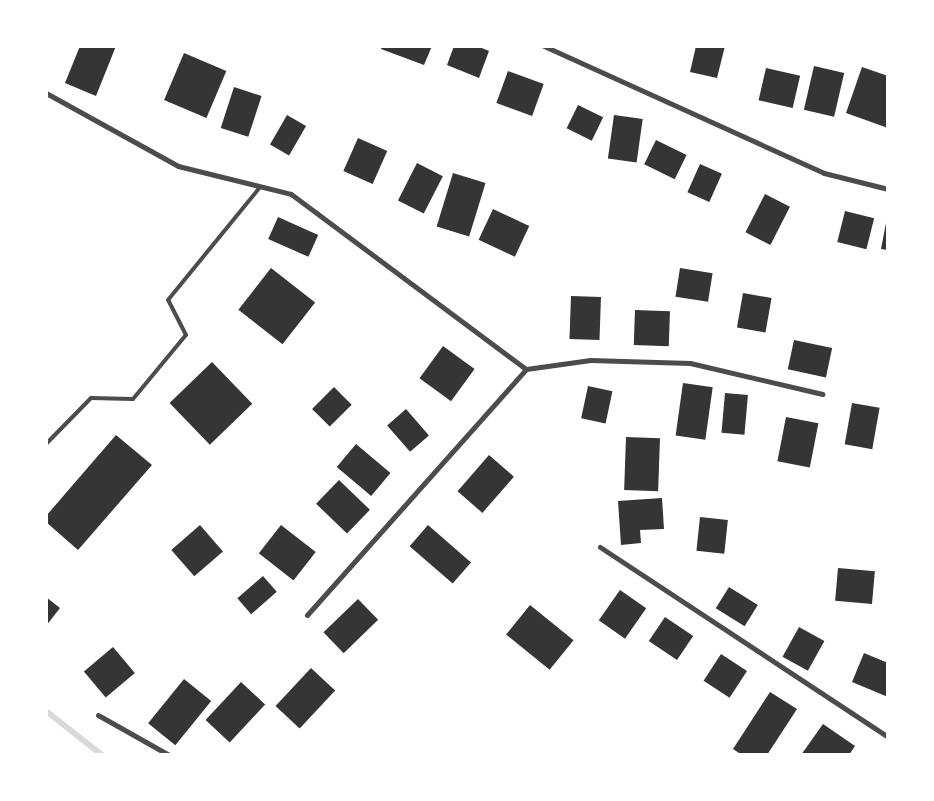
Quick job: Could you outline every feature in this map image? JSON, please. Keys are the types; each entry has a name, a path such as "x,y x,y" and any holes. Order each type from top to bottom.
{"street":[{"path":"544,46 824,173 888,189"},
{"path":"46,93 178,166 291,194 526,369"},
{"path":"307,615 526,369 590,360 690,363 822,394"},
{"path":"600,547 888,737"},
{"path":"98,714 169,755"}],"lane":[{"path":"46,444 91,398 133,399 186,335 168,300 260,187"}],"building":[{"path":"80,46 116,46 96,96 65,83"},
{"path":"382,46 432,46 424,65 381,49"},
{"path":"454,46 477,46 489,51 479,78 447,65"},
{"path":"696,46 725,46 717,78 690,72"},
{"path":"184,53 226,71 206,118 164,100"},
{"path":"814,66 844,73 834,117 804,110"},
{"path":"862,67 888,76 888,128 846,113"},
{"path":"766,68 800,76 793,108 759,100"},
{"path":"508,71 544,84 532,116 496,103"},
{"path":"234,87 262,96 248,137 221,128"},
{"path":"578,105 603,117 592,141 567,128"},
{"path":"287,115 306,126 289,155 270,144"},
{"path":"614,115 643,119 637,163 608,159"},
{"path":"358,138 387,151 373,184 343,171"},
{"path":"656,140 687,155 675,179 644,164"},
{"path":"417,163 443,176 424,214 398,200"},
{"path":"700,164 722,174 709,202 687,192"},
{"path":"453,173 486,183 469,236 437,227"},
{"path":"765,194 790,207 770,245 745,232"},
{"path":"493,209 529,226 515,257 479,240"},
{"path":"845,211 874,218 866,249 837,242"},
{"path":"278,217 318,235 308,257 268,239"},
{"path":"886,223 888,223 888,250 881,249"},
{"path":"271,268 315,302 282,344 238,310"},
{"path":"680,268 713,273 708,302 675,297"},
{"path":"743,293 772,298 765,333 737,327"},
{"path":"571,296 601,297 599,340 569,339"},
{"path":"635,310 670,311 669,346 634,345"},
{"path":"794,340 832,348 826,377 788,369"},
{"path":"443,346 475,369 451,401 419,378"},
{"path":"212,362 252,404 210,445 170,403"},
{"path":"683,383 713,387 705,440 676,435"},
{"path":"588,386 612,391 606,423 581,418"},
{"path":"334,387 352,405 330,427 312,409"},
{"path":"725,393 748,395 744,435 722,433"},
{"path":"852,403 880,408 872,449 845,444"},
{"path":"406,409 429,435 410,452 387,425"},
{"path":"786,417 818,423 810,467 777,461"},
{"path":"116,435 152,465 78,550 46,522 46,516"},
{"path":"626,437 660,438 658,491 624,490"},
{"path":"356,444 390,473 371,496 337,467"},
{"path":"489,455 514,477 482,513 458,491"},
{"path":"339,480 370,510 347,534 316,504"},
{"path":"662,498 664,529 640,530 641,543 621,545 618,501"},
{"path":"700,517 728,520 724,554 696,551"},
{"path":"200,525 223,551 194,576 171,550"},
{"path":"281,525 316,552 294,580 259,553"},
{"path":"428,525 471,562 453,584 410,546"},
{"path":"838,568 875,571 872,604 835,601"},
{"path":"263,576 277,592 251,614 237,598"},
{"path":"729,587 758,605 745,626 716,608"},
{"path":"620,590 646,608 625,639 599,620"},
{"path":"46,597 60,608 46,626"},
{"path":"358,599 378,620 344,653 323,632"},
{"path":"530,605 574,640 550,670 506,635"},
{"path":"665,617 693,636 677,660 649,641"},
{"path":"799,627 824,641 808,671 783,657"},
{"path":"113,647 135,673 106,697 84,671"},
{"path":"864,653 888,663 888,697 852,682"},
{"path":"721,654 747,671 730,698 704,681"},
{"path":"311,668 335,691 300,729 276,706"},
{"path":"184,679 211,701 175,745 148,723"},
{"path":"241,682 265,705 230,743 206,720"},
{"path":"770,692 797,709 767,755 742,755 733,749"},
{"path":"823,724 855,746 849,755 801,755"}],"waterway":[{"path":"46,711 102,755"}]}
